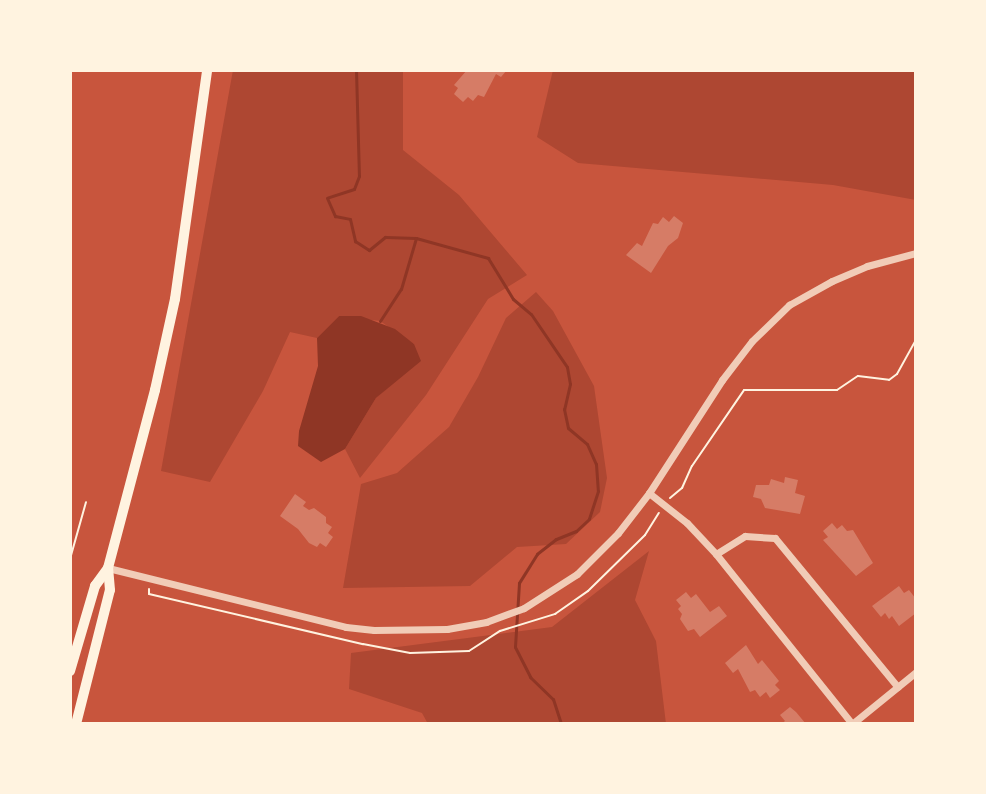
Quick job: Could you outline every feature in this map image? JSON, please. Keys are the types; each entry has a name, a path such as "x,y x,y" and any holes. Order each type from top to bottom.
{"main road":[{"path":"76,724 110,590 108,568 175,299 207,70"},
{"path":"70,671 95,586 108,568"}],"street":[{"path":"108,568 346,627 422,632 486,622 509,614 552,593 593,561 649,493 722,380 752,341 789,305 855,271 916,253"},
{"path":"649,493 665,504 716,554 852,724 916,672"},
{"path":"716,554 745,536 775,538 898,687"}],"path":[{"path":"508,628 555,614 588,591 645,535 665,504 682,488 692,466 744,390 837,390 858,376 889,380 897,374 916,340"},
{"path":"70,559 86,502"}],"shaded area":[{"path":"233,70 403,70 403,150 459,195 527,275 488,299 426,395 360,478 345,449 376,398 406,372 414,344 380,321 339,316 317,338 290,332 263,391 210,482 161,471"},
{"path":"553,70 916,70 916,200 833,185 578,163 537,137"},
{"path":"536,292 553,311 594,386 607,478 600,512 566,544 517,547 470,586 343,588 361,484 397,473 449,427 478,377 506,318"},
{"path":"339,316 361,316 395,329 414,344 421,361 376,398 345,449 321,462 298,446 299,431 318,366 317,338"},
{"path":"649,551 635,600 656,641 666,724 428,724 422,713 349,689 351,653 552,627"}],"building":[{"path":"467,70 507,70 501,77 496,74 484,97 478,95 473,101 468,97 463,102 454,94 458,88 454,85"},
{"path":"674,216 683,223 678,238 668,246 651,273 626,255 637,243 642,246 653,223 658,224 663,217 669,222"},
{"path":"785,477 798,480 795,493 805,496 800,514 765,508 761,499 753,497 756,485 769,485 771,479 784,483"},
{"path":"295,494 306,502 303,506 309,510 314,508 326,517 326,523 332,527 328,533 333,537 326,547 320,543 317,547 309,543 298,529 280,516"},
{"path":"832,523 837,529 842,525 847,531 853,530 873,563 856,576 823,540 828,537 823,531"},
{"path":"899,586 904,593 909,590 916,599 916,613 899,626 892,616 889,619 885,613 881,617 872,606"},
{"path":"686,592 691,598 696,594 710,612 719,606 727,616 700,637 694,629 688,631 680,619 682,614 678,609 681,606 676,600"},
{"path":"746,645 758,664 762,660 779,681 775,685 780,690 770,698 766,692 760,697 755,690 750,692 738,669 733,673 725,663"},
{"path":"790,707 806,724 781,724 785,721 780,715"}],"waterway":[{"path":"356,70 359,176 354,189 327,198 335,216 350,219 355,241 369,250 385,237 416,238 488,258 513,299 531,314 567,367 570,384 564,409 568,428 587,444 596,464 598,491 589,519 576,531 556,539 537,554 519,583 515,647 530,677 553,699 561,724"},
{"path":"380,321 401,289 416,238"}]}
